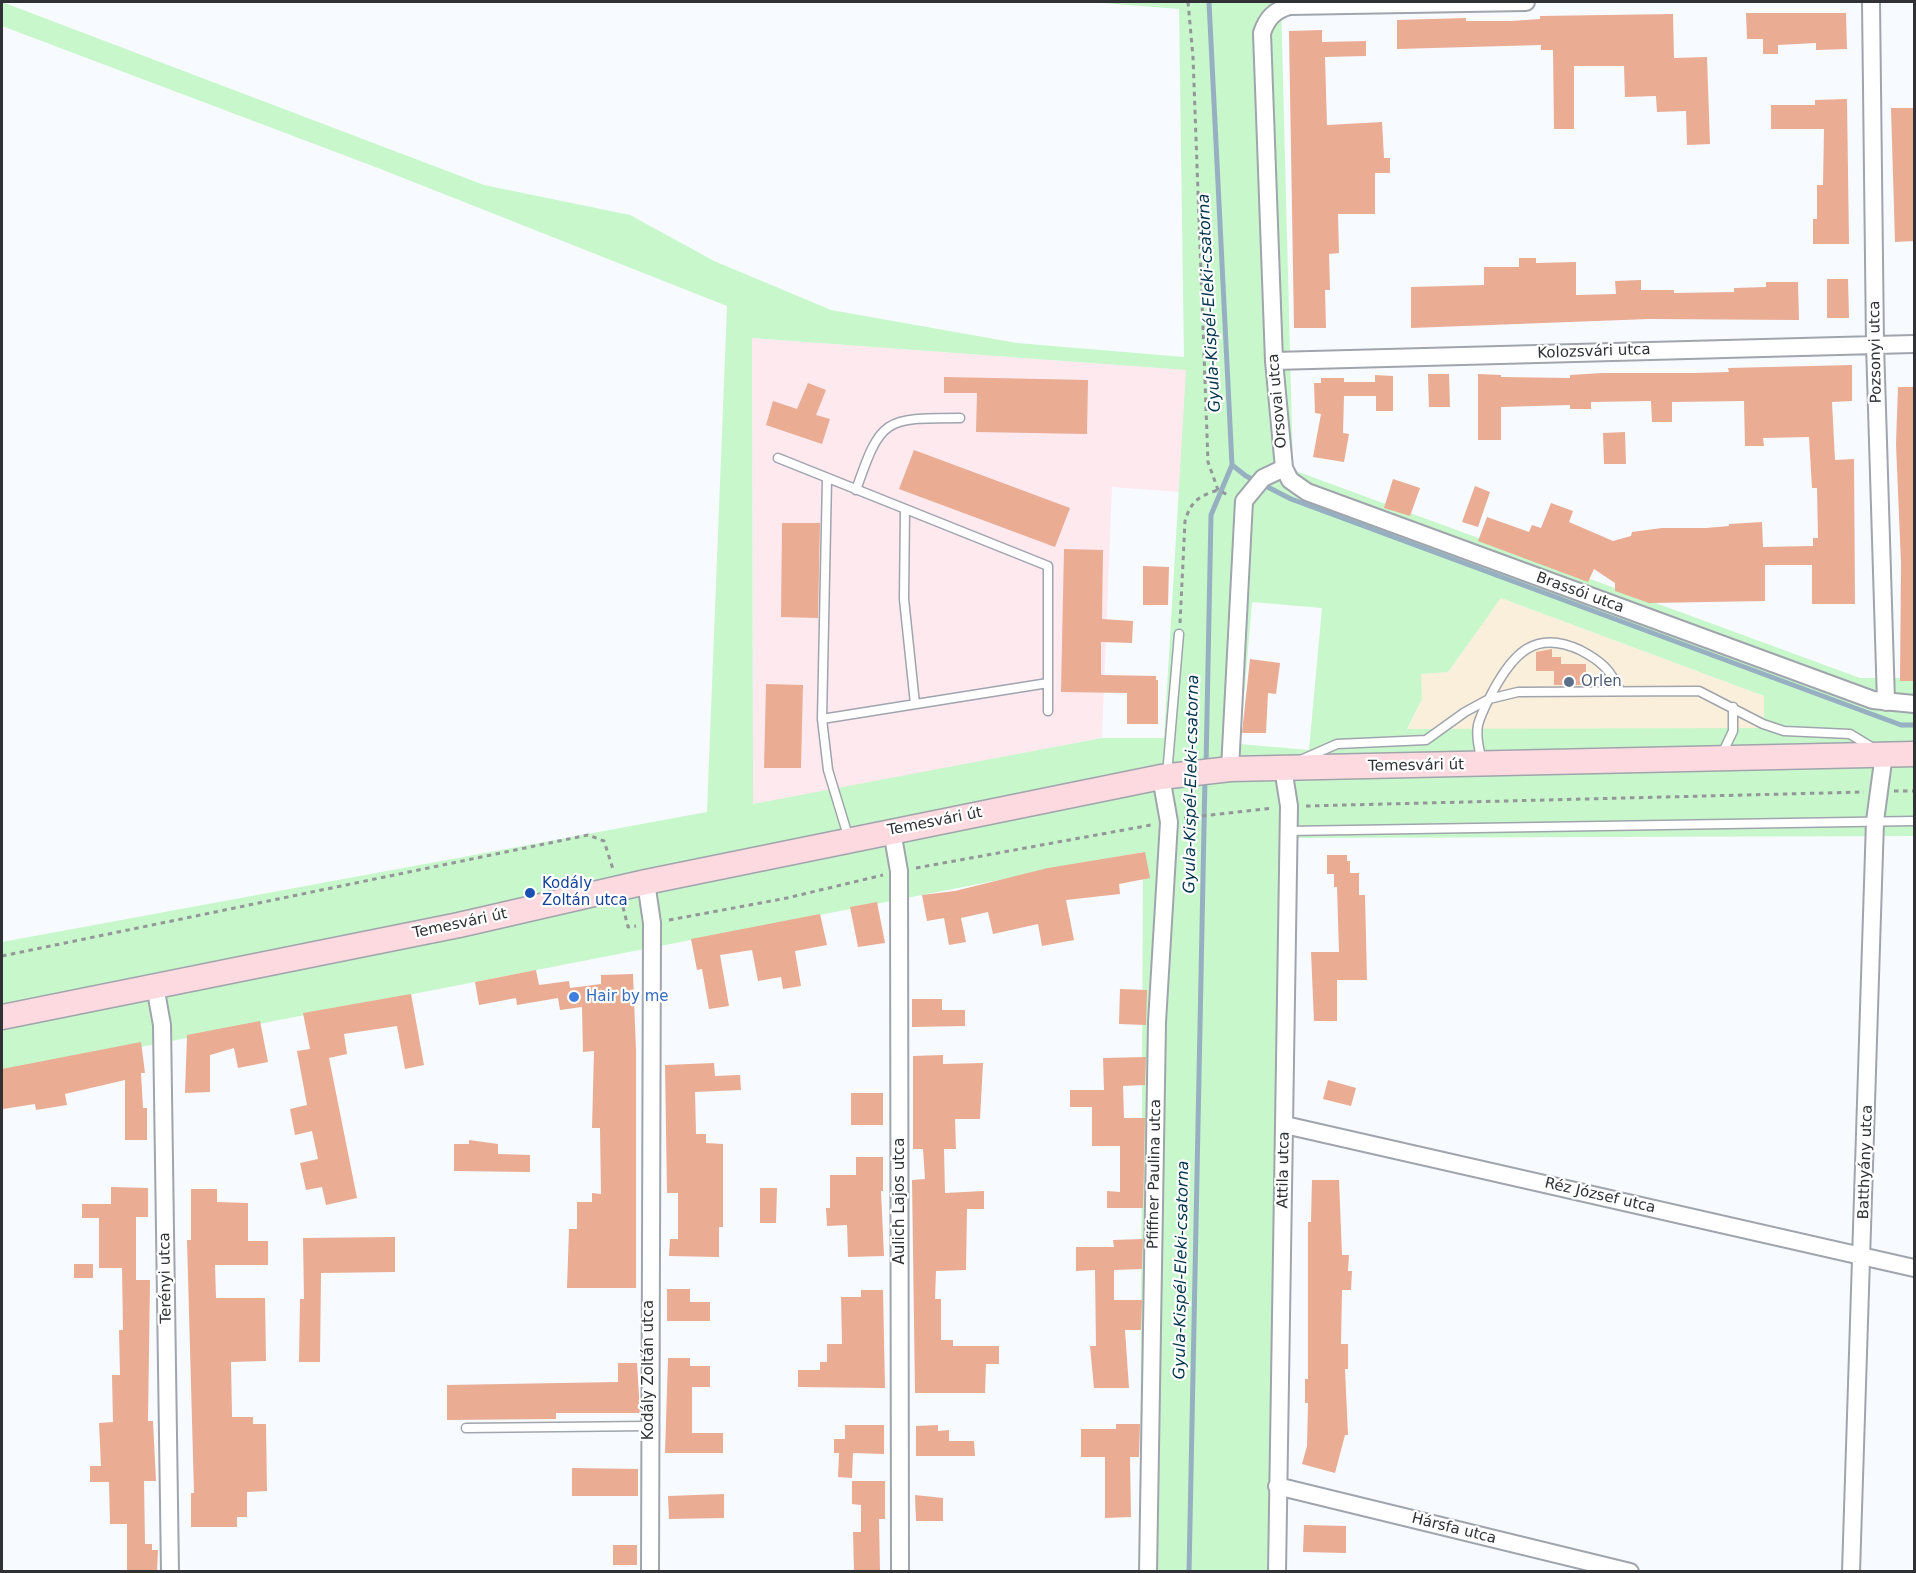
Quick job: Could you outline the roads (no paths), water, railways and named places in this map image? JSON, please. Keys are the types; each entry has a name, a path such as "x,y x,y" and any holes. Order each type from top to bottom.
{"street":[{"name":"Orsovai utca","path":"1225,769 1239,624 1244,501 1259,483 1284,468 1274,361 1262,33 1271,15 1289,6 1526,2"},
{"name":"Pozsonyi utca","path":"1871,2 1875,344 1886,702"},
{"name":"Kolozsvári utca","path":"1274,361 1914,344"},
{"name":"Brassói utca","path":"1284,468 1290,480 1306,492 1873,700 1886,702"},
{"path":"1886,702 1914,704"},
{"name":"Batthyány utca","path":"1851,1572 1863,1256 1875,821 1877,792 1884,754"},
{"name":"Temesvári út","path":"2,1017 459,925 849,839 1171,775 1225,769 1914,754"},
{"name":"Attila utca","path":"1276,1572 1288,831 1288,806 1282,768"},
{"name":"Pfiffner Paulina utca","path":"1148,1572 1158,1022 1171,775"},
{"name":"Aulich Lajos utca","path":"892,831 899,871 900,1572"},
{"name":"Kodály Zoltán utca","path":"646,882 652,923 648,1426 650,1572"},
{"name":"Terényi utca","path":"155,986 162,1025 170,1572"},
{"name":"Réz József utca","path":"1285,1125 1914,1268"},
{"name":"Hársfa utca","path":"1277,1486 1630,1572"}],"lane":[{"path":"856,490 872,445 886,428 912,418 960,418"},
{"path":"778,458 1048,566 1048,711"},
{"path":"827,479 822,719 830,779 849,839"},
{"path":"905,509 904,599 915,704"},
{"path":"1171,775 1179,634"},
{"path":"1482,764 1477,738 1479,723 1507,666 1525,649 1544,642 1574,647 1596,658 1612,674 1620,691"},
{"path":"822,719 1048,683"},
{"path":"1282,768 1336,744 1426,740 1465,712 1489,699 1518,692 1699,691 1763,724 1785,731 1850,734 1884,754"},
{"path":"1718,759 1727,747 1733,731 1733,707"},
{"path":"1288,831 1914,821"},
{"path":"466,1428 648,1426"}],"waterway":[{"name":"Gyula-Kispél-Eleki-csatorna","path":"1206,766 1211,515 1232,465 1209,2"},
{"path":"1232,465 1246,476 1291,499 1901,725 1914,725"},
{"name":"Gyula-Kispél-Eleki-csatorna","path":"1189,1572 1205,778"}],"place":[{"name":"Orlen","path":"1569,682"},
{"name":"Kodály Zoltán utca","path":"530,893"},
{"name":"Hair by me","path":"574,997"}]}
